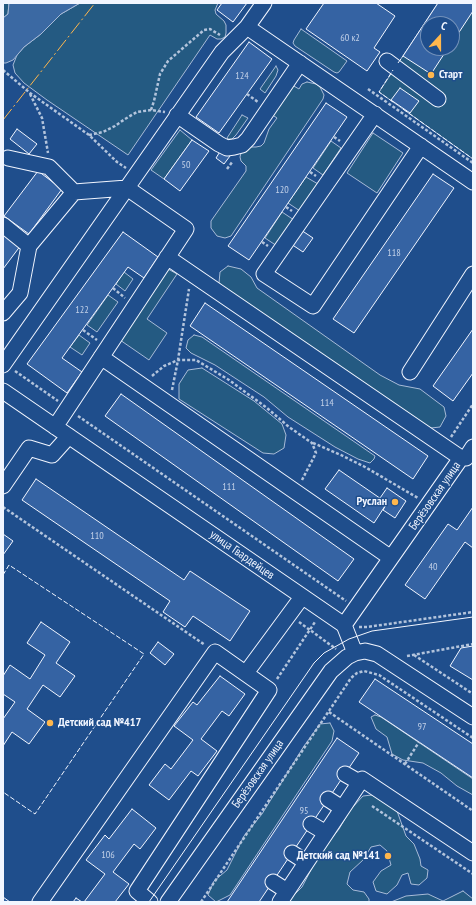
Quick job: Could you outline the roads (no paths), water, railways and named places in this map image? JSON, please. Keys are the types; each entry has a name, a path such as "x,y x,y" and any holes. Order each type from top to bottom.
{"street":[{"path":"4,364 222,52 230,42 247,27 264,3"},
{"path":"247,27 473,182"},
{"path":"387,61 438,99"},
{"path":"177,115 227,148 242,145 248,139 300,63"},
{"path":"375,114 264,274 312,306 421,146"},
{"path":"8,158 49,167 74,192"},
{"path":"3,313 20,293 29,246 74,192 131,181"},
{"path":"55,426 186,230 131,181"},
{"path":"3,225 29,246"},
{"path":"167,257 444,447 468,457"},
{"path":"410,372 473,274"},
{"path":"101,358 391,558"},
{"name":"улица Гвардейцев","path":"3,391 344,626"},
{"path":"3,486 29,448 52,455 69,436"},
{"name":"Берёзовская улица","path":"344,626 428,504 468,457"},
{"path":"246,673 302,597"},
{"path":"344,626 351,655 365,651 377,654 473,717"},
{"path":"40,902 215,652 269,690 136,891 150,902"},
{"name":"Берёзовская улица","path":"168,902 331,671 351,655"},
{"path":"345,774 359,782"},
{"path":"273,882 284,897 362,779 473,853"},
{"path":"328,799 342,808"},
{"path":"311,824 326,833"},
{"path":"292,853 306,862"}],"tram line":[{"path":"149,902 314,663 324,653 349,639 372,631 473,617"}],"place":[{"name":"Старт","path":"431,75"},
{"name":"Руслан","path":"395,502"},
{"name":"Детский сад №417","path":"50,723"},
{"name":"Детский сад №141","path":"388,856"}]}
